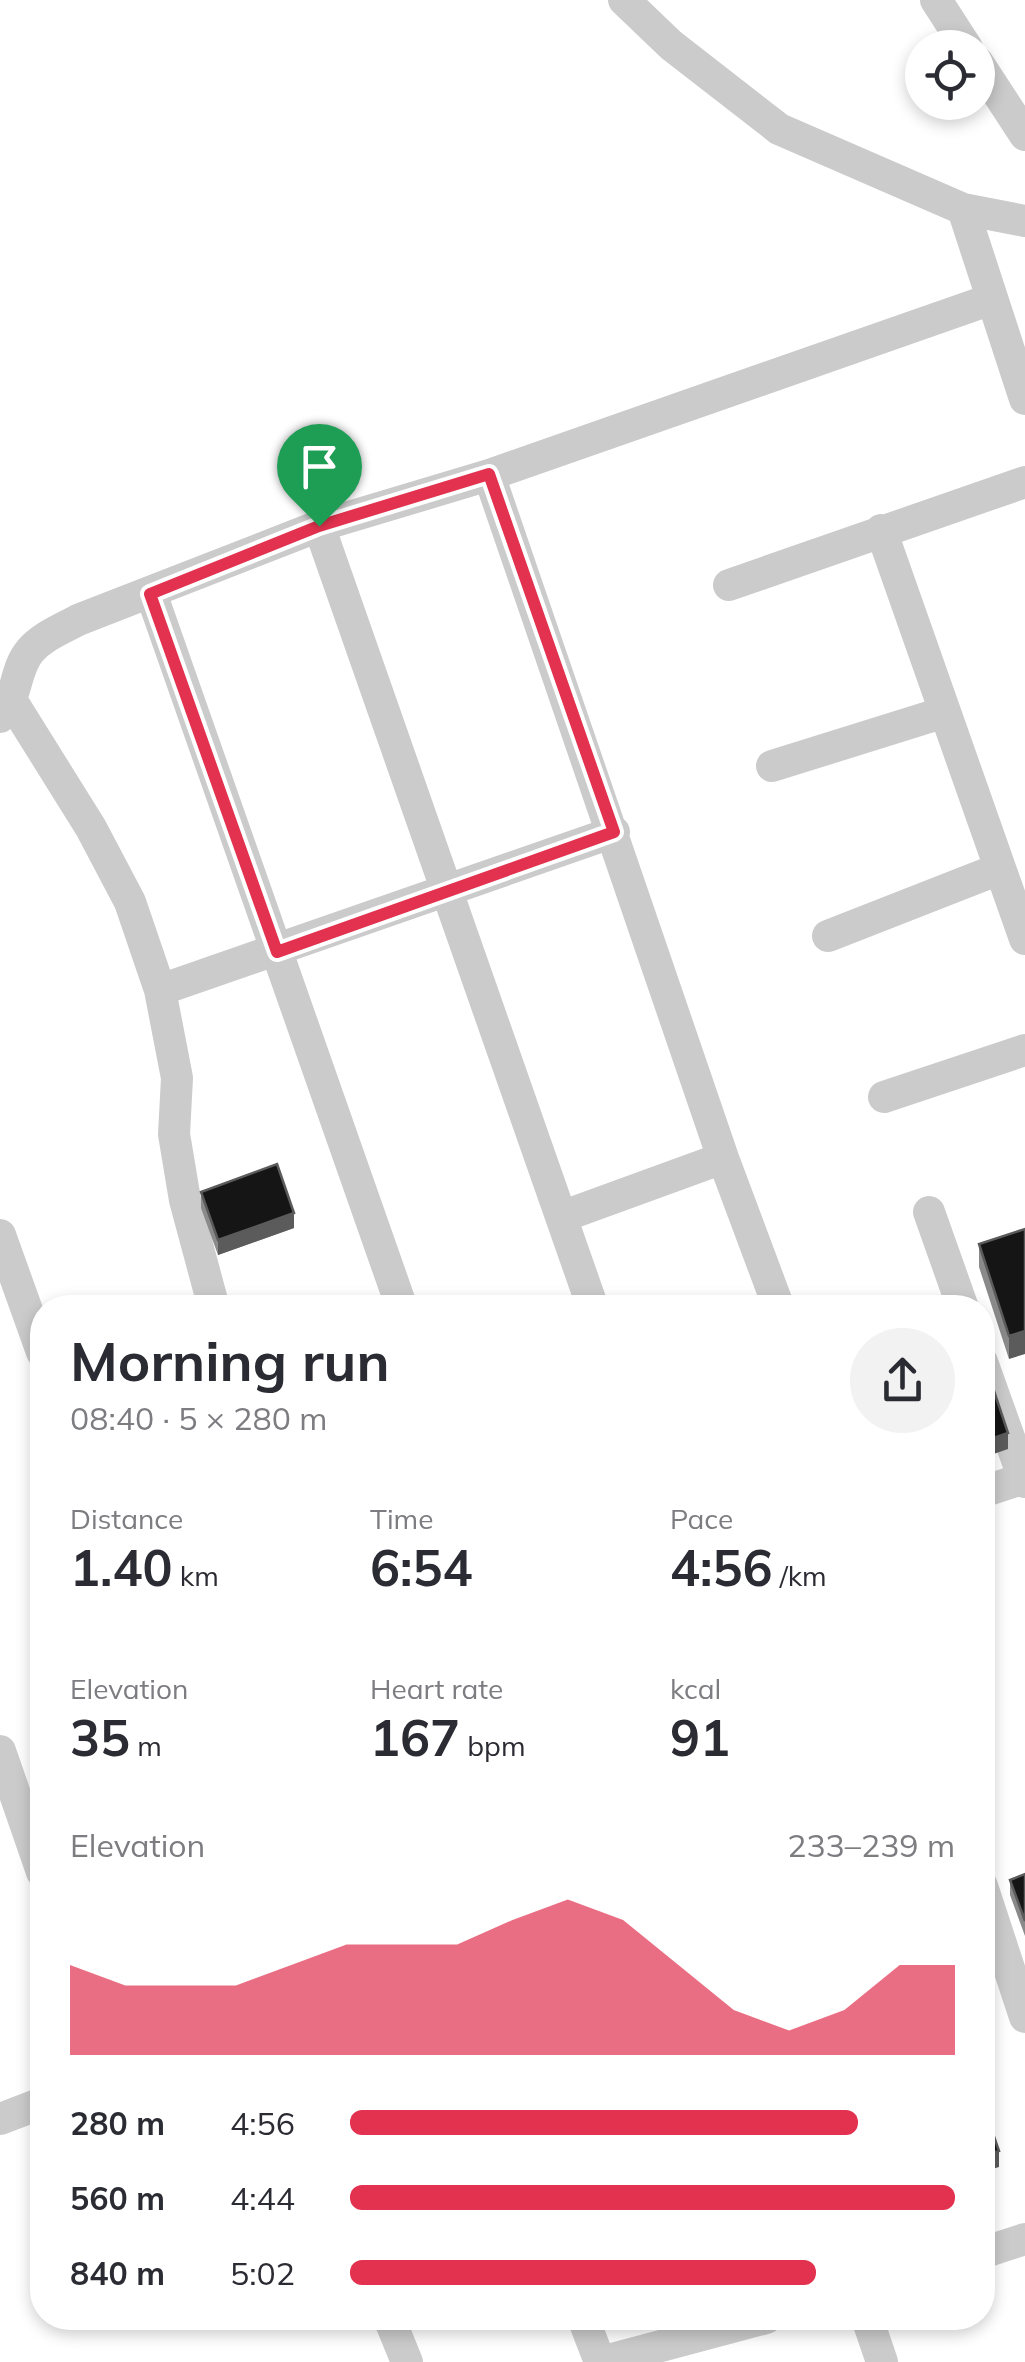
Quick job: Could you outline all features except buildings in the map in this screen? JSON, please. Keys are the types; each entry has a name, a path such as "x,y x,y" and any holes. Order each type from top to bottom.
{"street":[{"path":"624,0 672,45 779,129 963,208 1025,222"},
{"path":"936,0 955,30"},
{"path":"995,89 1025,134"},
{"path":"963,208 1025,399"},
{"path":"211,1295 185,1200 174,1134 177,1078 160,990 130,902 91,828 6,710 28,653 48,636 319,526 489,474 992,298"},
{"path":"489,474 722,1158 773,1295"},
{"path":"729,585 1025,482"},
{"path":"319,526 588,1295"},
{"path":"882,530 1025,939"},
{"path":"150,594 397,1295"},
{"path":"772,766 944,712"},
{"path":"160,990 614,832"},
{"path":"828,936 999,870"},
{"path":"884,1097 1025,1050"},
{"path":"561,1216 722,1158"},
{"path":"930,1212 959,1295"},
{"path":"0,1235 30,1319"},
{"path":"995,1397 1025,1479 995,1488"},
{"path":"0,1752 22,1821"},
{"path":"995,1926 1025,2017"},
{"path":"0,2119 30,2107"},
{"path":"995,2249 1025,2239"},
{"path":"394,2330 407,2362"},
{"path":"588,2330 600,2362 715,2330"},
{"path":"871,2330 882,2362"}],"route":[{"path":"489,474 614,832 277,952 150,594 319,526 489,474"}]}
